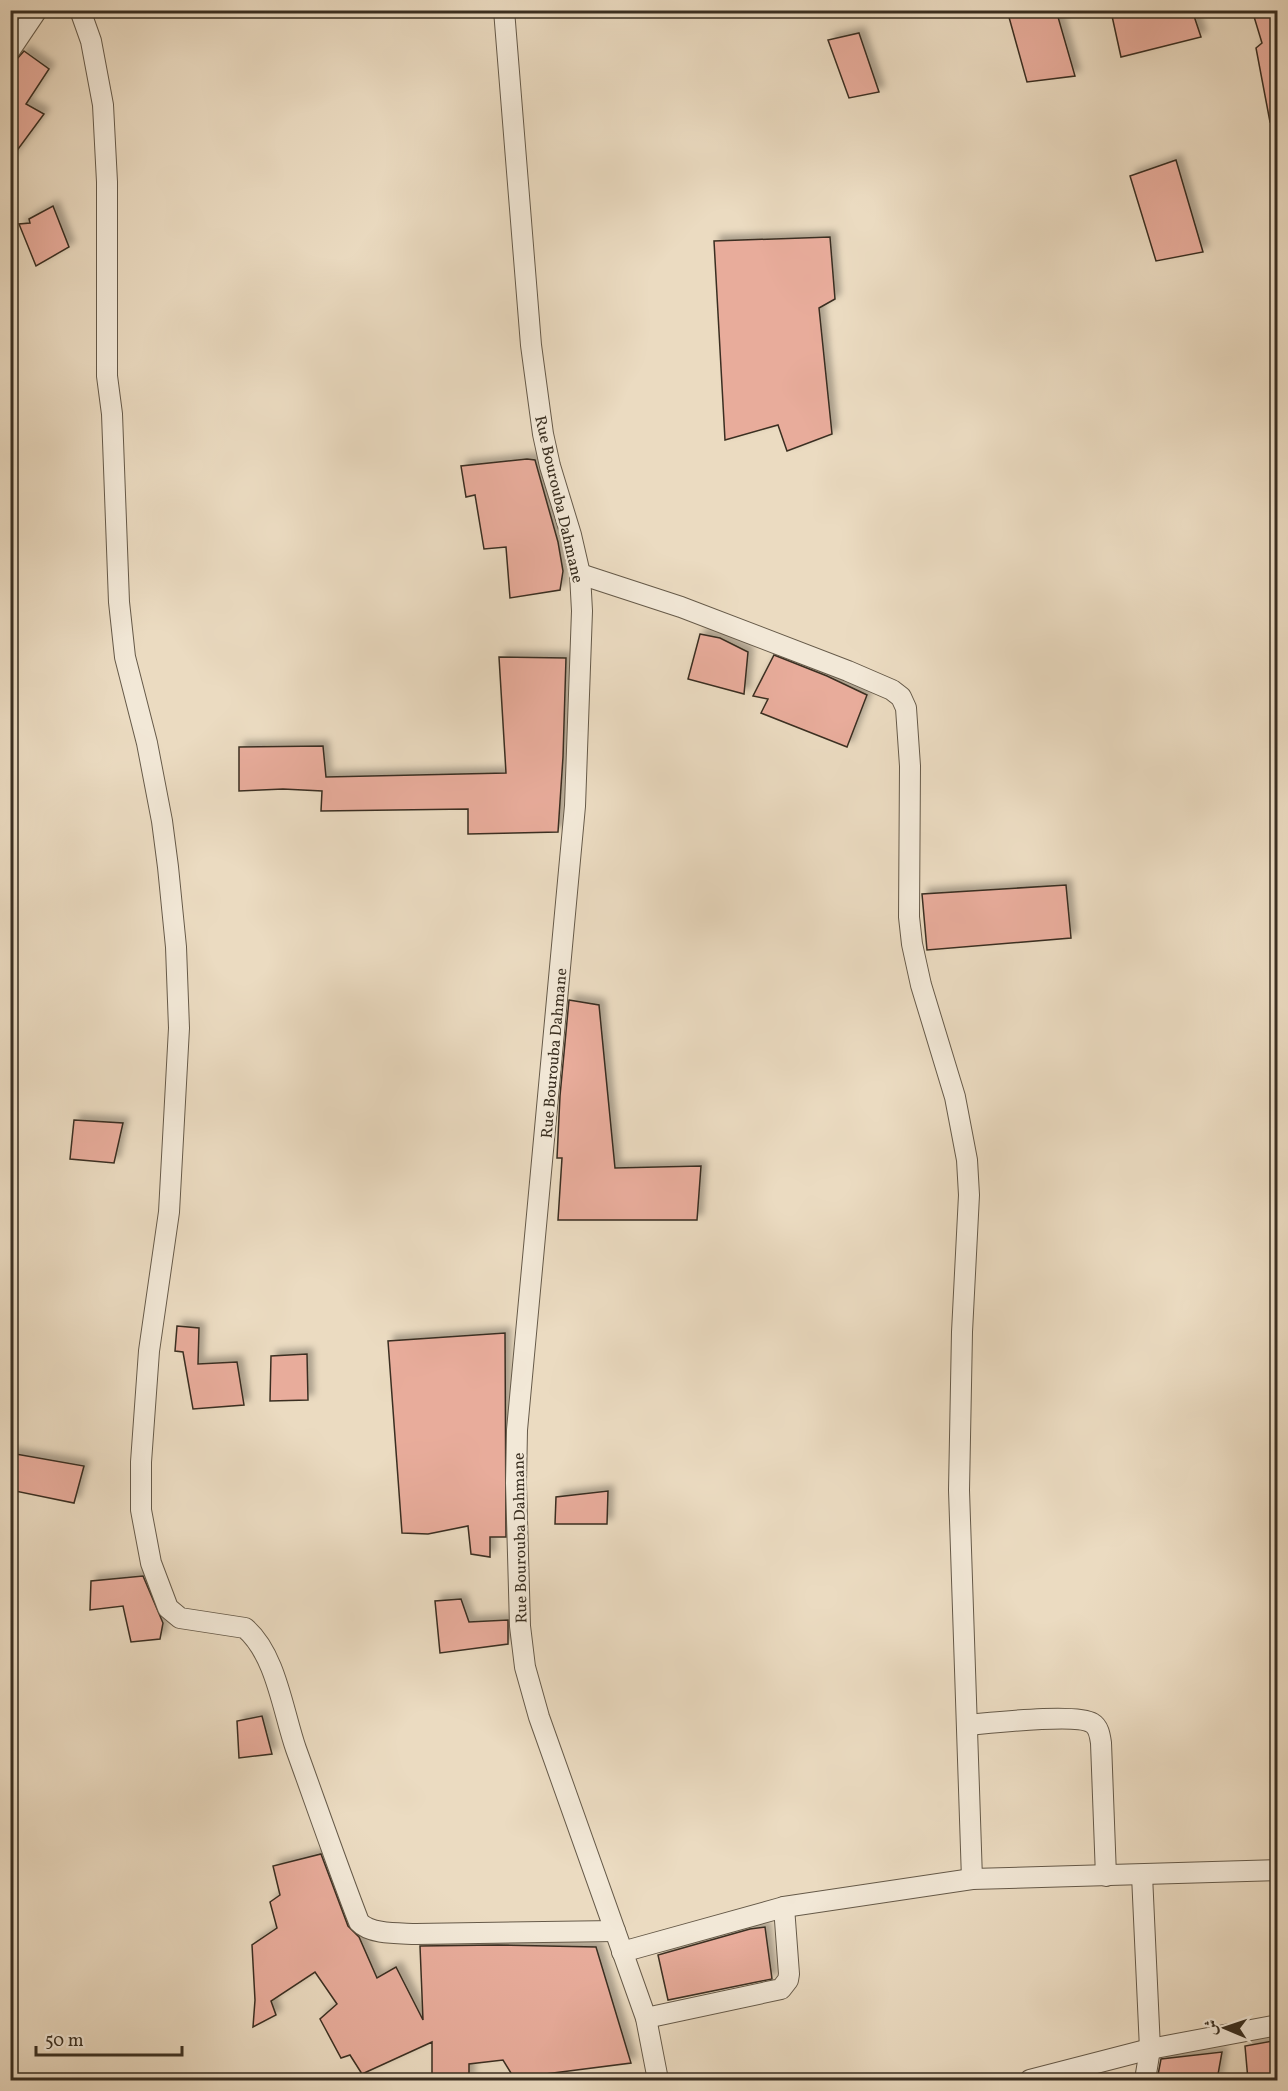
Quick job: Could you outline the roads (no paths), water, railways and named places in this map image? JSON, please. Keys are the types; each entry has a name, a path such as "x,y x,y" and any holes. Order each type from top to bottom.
{"street":[{"path":"10,50 37,10"},
{"path":"80,10 91,41 103,105 107,182 107,376 112,414 119,602 125,657 147,743 162,821 176,958 179,1028 169,1212 149,1351 141,1462 141,1510 150,1563 168,1608 174,1614 180,1618 245,1628 261,1648 275,1679 293,1740 328,1839 359,1922 363,1926 389,1932 417,1934 615,1931"},
{"name":"Rue Bourouba Dahmane","path":"504,10 531,345 545,444 580,574 582,611 575,806 517,1430 516,1483 520,1626 525,1667 539,1717 646,2018 658,2080"},
{"path":"580,574 681,608 848,670 892,690 901,697 906,708 910,766 909,917 912,944 921,985 955,1097 967,1160 969,1196 962,1332 959,1490 972,1879"},
{"path":"968,1725 1054,1719 1082,1719 1094,1724 1099,1731 1101,1743 1106,1876"},
{"path":"622,1952 784,1907 972,1879 1278,1870"},
{"path":"1142,1875 1150,2049 1145,2080"},
{"path":"646,2018 781,1989 788,1980 789,1974 784,1907"},
{"path":"1030,2080 1150,2049 1278,2025"}]}
